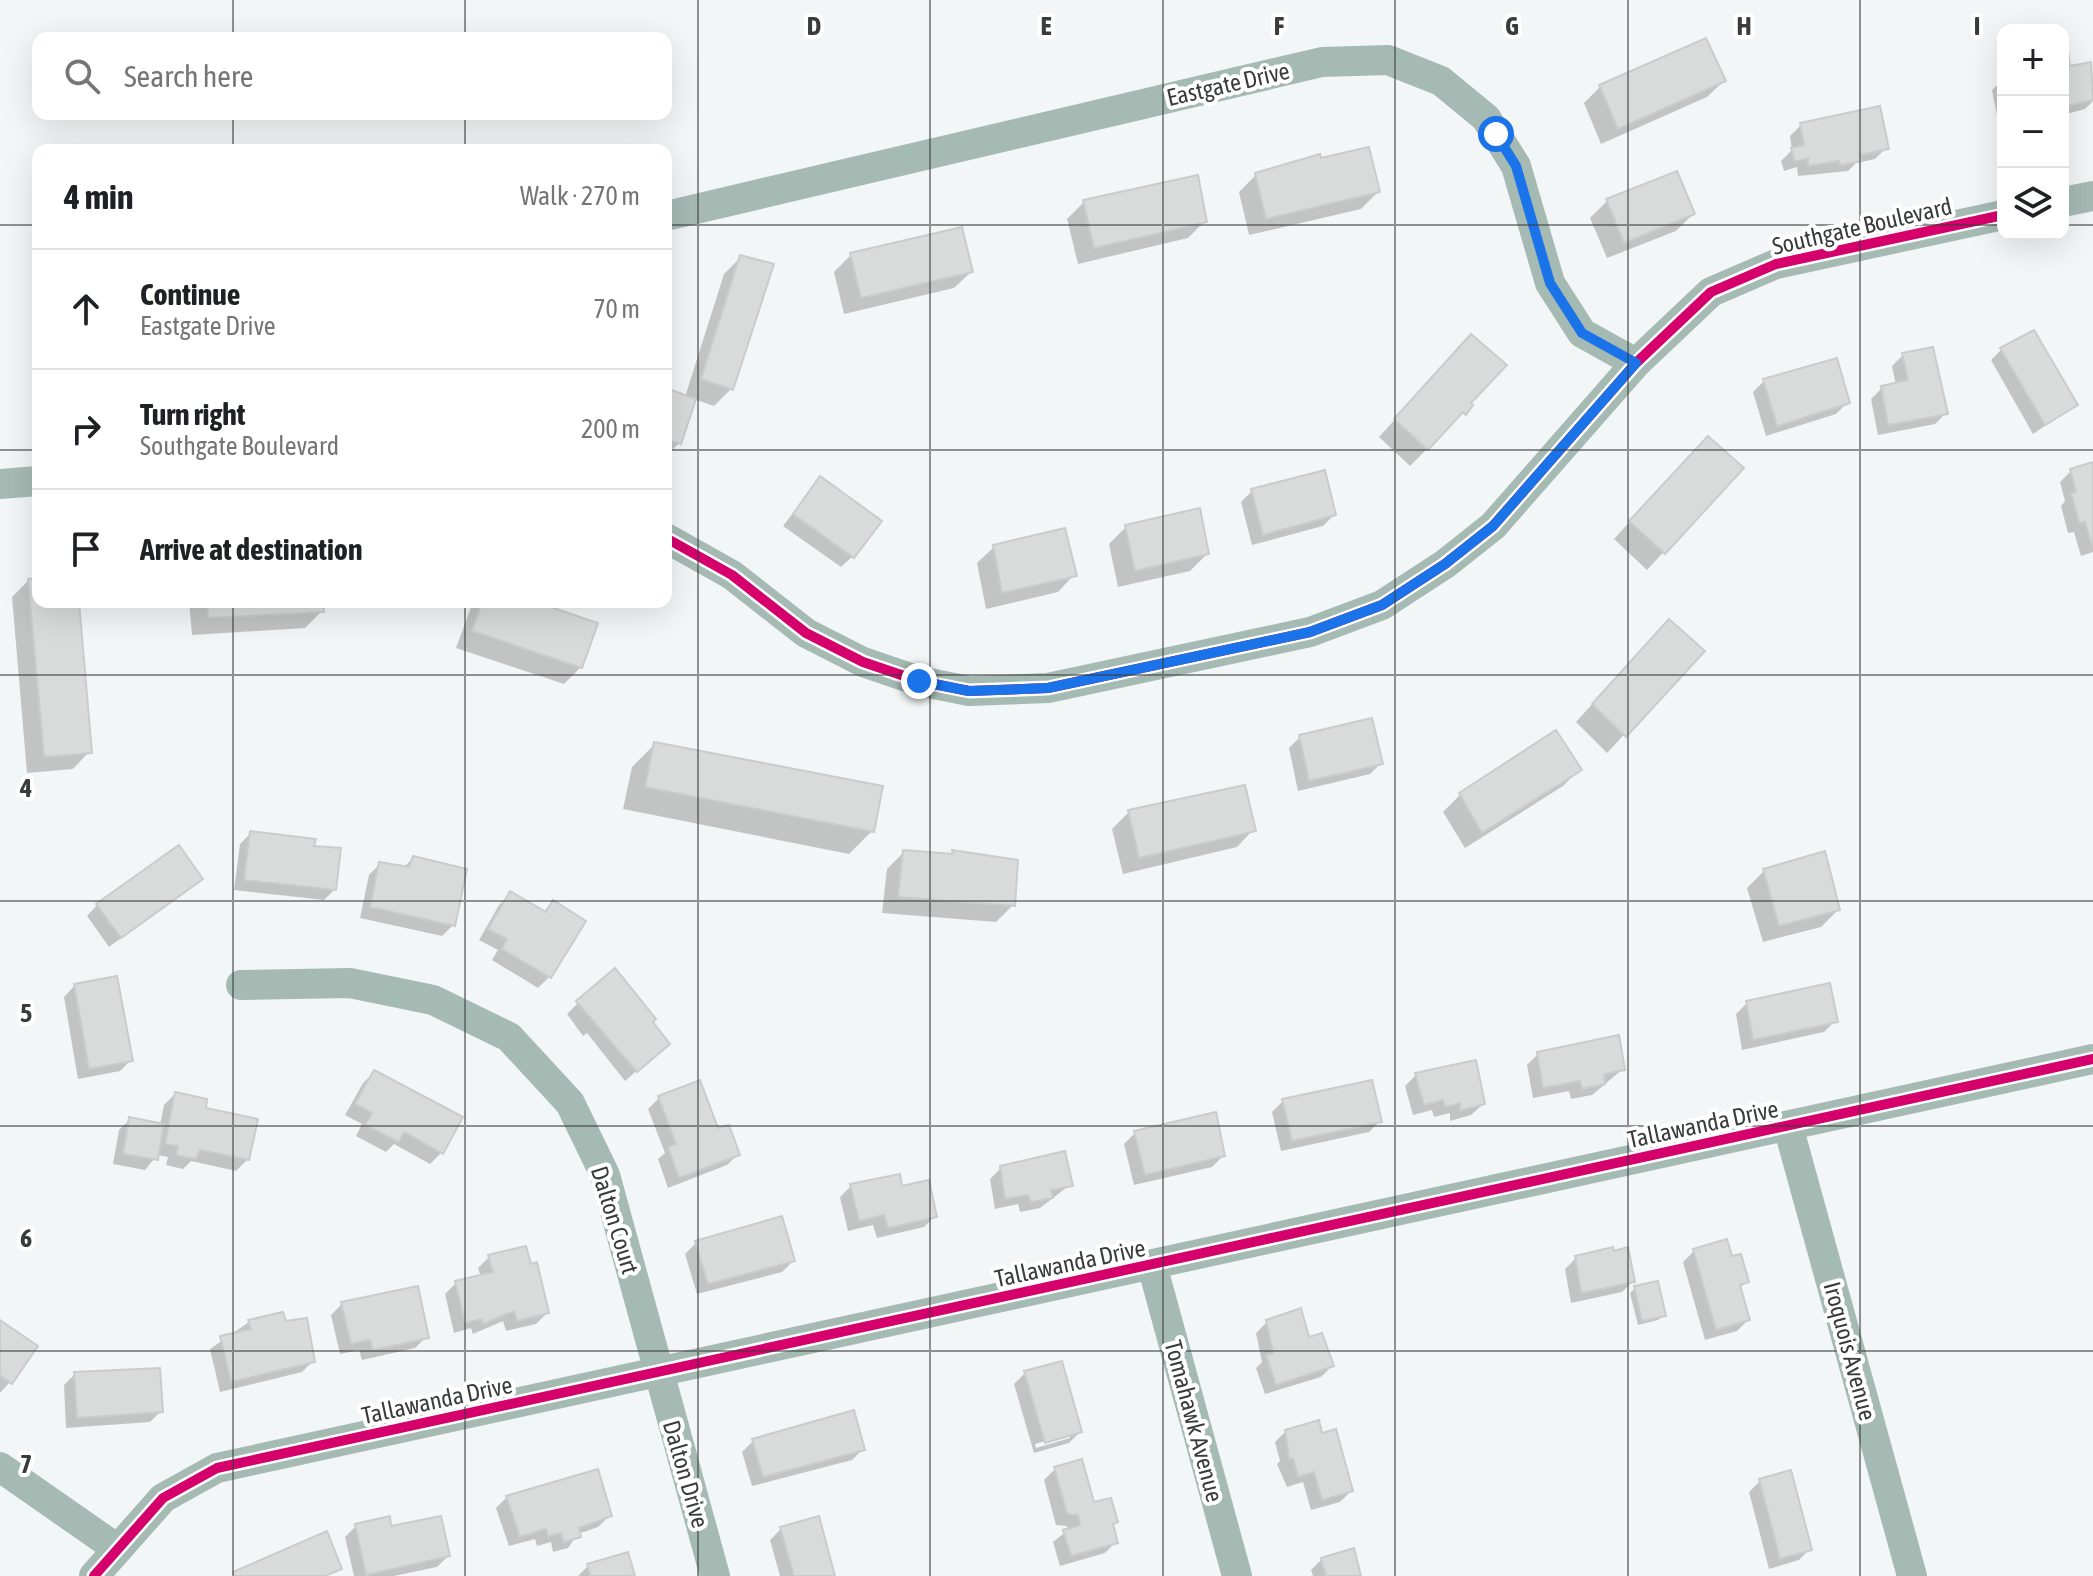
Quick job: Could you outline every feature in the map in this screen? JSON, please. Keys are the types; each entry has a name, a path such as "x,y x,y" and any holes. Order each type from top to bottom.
{"street":[{"name":"Eastgate Drive","path":"672,215 1322,62 1388,60 1441,81 1486,118 1516,166 1550,283 1582,333 1636,363"},
{"path":"2069,201 2093,196"},
{"name":"Southgate Boulevard","path":"672,541 732,575 806,633 863,662 919,681 969,691 1048,688 1310,632 1382,605 1445,564 1493,526 1636,363 1711,292 1776,264 1997,216"},
{"path":"0,484 32,481"},
{"name":"Dalton Court","path":"241,985 350,983 433,1000 509,1037 570,1103 605,1175 658,1372"},
{"name":"Tallawanda Drive","path":"94,1576 163,1498 217,1468 2093,1059"},
{"name":"Iroquois Avenue","path":"1788,1126 1912,1576"},
{"name":"Tomahawk Avenue","path":"1152,1265 1237,1576"},
{"name":"Dalton Drive","path":"658,1372 715,1576"},
{"path":"0,1467 116,1548"}],"building":[{"path":"1706,38 1726,81 1618,129 1599,85"},
{"path":"2069,58 2070,66 2091,62 2093,100 2069,106"},
{"path":"1880,106 1889,149 1860,155 1862,161 1840,165 1839,161 1808,166 1808,158 1795,162 1791,148 1804,145 1800,123"},
{"path":"1369,147 1380,192 1266,219 1255,173 1320,154 1321,158"},
{"path":"1677,171 1695,214 1624,243 1606,199"},
{"path":"1198,175 1207,222 1094,248 1083,200"},
{"path":"962,227 973,272 861,298 850,253"},
{"path":"740,255 774,264 733,390 701,379"},
{"path":"2034,330 2078,405 2045,425 2000,348"},
{"path":"1471,334 1507,365 1471,403 1473,405 1466,415 1463,412 1428,450 1394,419"},
{"path":"1933,347 1948,414 1888,425 1881,386 1908,380 1902,353"},
{"path":"1837,358 1850,403 1777,426 1763,379"},
{"path":"672,390 696,399 681,444 672,441"},
{"path":"1708,436 1744,468 1665,554 1629,521"},
{"path":"2093,462 2092,546 2085,522 2079,523 2071,493 2076,492 2070,469"},
{"path":"1325,470 1336,515 1263,535 1251,489"},
{"path":"820,476 882,521 854,558 793,514"},
{"path":"1200,508 1209,554 1135,571 1125,525"},
{"path":"1065,528 1077,576 1002,593 993,545"},
{"path":"28,579 32,579 32,608 80,608 92,753 44,757"},
{"path":"207,608 324,608 324,612 208,618"},
{"path":"480,608 554,608 598,623 582,668 472,631"},
{"path":"1669,619 1705,651 1626,737 1592,704"},
{"path":"1372,718 1383,764 1309,781 1299,735"},
{"path":"1556,730 1582,770 1482,833 1459,793"},
{"path":"654,742 883,786 874,832 645,787"},
{"path":"1245,785 1256,831 1139,858 1128,810"},
{"path":"250,831 316,839 314,846 341,848 336,890 244,880"},
{"path":"179,845 203,879 121,938 96,904"},
{"path":"903,850 953,854 952,850 1018,860 1015,906 898,897"},
{"path":"1825,851 1840,910 1779,926 1763,869"},
{"path":"413,856 467,869 455,926 370,907 379,862 409,867"},
{"path":"510,891 546,912 553,900 586,921 551,978 502,949 507,939 488,929"},
{"path":"615,968 656,1019 653,1022 670,1044 637,1072 576,1001"},
{"path":"117,976 133,1061 89,1069 74,984"},
{"path":"1830,983 1838,1022 1753,1040 1746,1001"},
{"path":"1619,1035 1625,1070 1604,1074 1605,1084 1582,1089 1580,1081 1543,1088 1537,1052"},
{"path":"1476,1060 1485,1104 1460,1111 1460,1103 1445,1107 1443,1100 1424,1105 1415,1073"},
{"path":"374,1070 463,1117 443,1154 404,1132 399,1142 365,1125 372,1113 355,1104"},
{"path":"700,1080 718,1128 729,1125 740,1155 679,1178 668,1147 676,1144 658,1096"},
{"path":"1372,1080 1382,1122 1292,1141 1282,1099"},
{"path":"175,1092 207,1099 206,1108 258,1119 249,1160 200,1150 196,1159 176,1155 178,1146 165,1144"},
{"path":"1216,1112 1225,1156 1145,1175 1134,1131"},
{"path":"129,1117 164,1124 158,1160 123,1154"},
{"path":"1065,1151 1073,1186 1051,1190 1053,1198 1031,1202 1028,1195 1005,1199 1000,1166"},
{"path":"900,1174 902,1186 929,1180 937,1217 888,1228 884,1215 859,1221 850,1184"},
{"path":"782,1216 795,1261 708,1284 695,1241"},
{"path":"1727,1239 1732,1256 1741,1254 1749,1282 1740,1285 1750,1320 1716,1330 1693,1249"},
{"path":"526,1246 531,1264 537,1262 549,1313 517,1321 514,1311 483,1324 482,1319 465,1323 455,1281 493,1272 488,1255"},
{"path":"1613,1247 1614,1251 1628,1247 1635,1282 1581,1293 1575,1256"},
{"path":"1658,1281 1666,1316 1642,1321 1634,1286"},
{"path":"418,1286 429,1338 373,1350 370,1340 351,1344 341,1302"},
{"path":"1301,1308 1309,1337 1322,1333 1334,1366 1276,1385 1266,1355 1273,1353 1266,1320"},
{"path":"283,1312 286,1321 307,1318 315,1362 231,1382 220,1336 251,1329 248,1320"},
{"path":"0,1320 38,1346 12,1384 0,1375"},
{"path":"1062,1361 1082,1432 1045,1443 1024,1371"},
{"path":"160,1368 163,1412 77,1418 74,1372"},
{"path":"854,1410 865,1450 763,1477 752,1439"},
{"path":"1319,1420 1322,1433 1336,1429 1353,1491 1322,1500 1314,1472 1298,1477 1293,1458 1289,1459 1285,1430"},
{"path":"1082,1459 1094,1502 1111,1498 1118,1522 1113,1524 1118,1543 1071,1556 1063,1530 1080,1525 1078,1515 1067,1514 1054,1467"},
{"path":"598,1469 612,1516 579,1528 581,1537 564,1542 561,1533 548,1536 546,1529 520,1537 506,1496"},
{"path":"1791,1470 1812,1550 1780,1559 1759,1479"},
{"path":"390,1516 391,1526 441,1516 450,1556 366,1575 355,1524"},
{"path":"819,1516 835,1576 794,1576 780,1527"},
{"path":"327,1531 342,1569 325,1576 235,1576 233,1572"},
{"path":"1354,1548 1361,1576 1326,1576 1321,1558"},
{"path":"628,1552 635,1576 590,1576 587,1564"}],"cycle path":[{"path":"672,541 732,575 806,633 863,662 919,681 969,691 1048,688 1310,632 1382,605 1445,564 1493,526 1636,363 1711,292 1776,264 1997,216"},
{"path":"94,1576 163,1498 217,1468 2093,1059"}],"route":[{"path":"919,681 969,691 1048,688 1310,632 1382,605 1445,564 1493,526 1636,363 1582,333 1550,283 1516,166 1496,134"}]}
